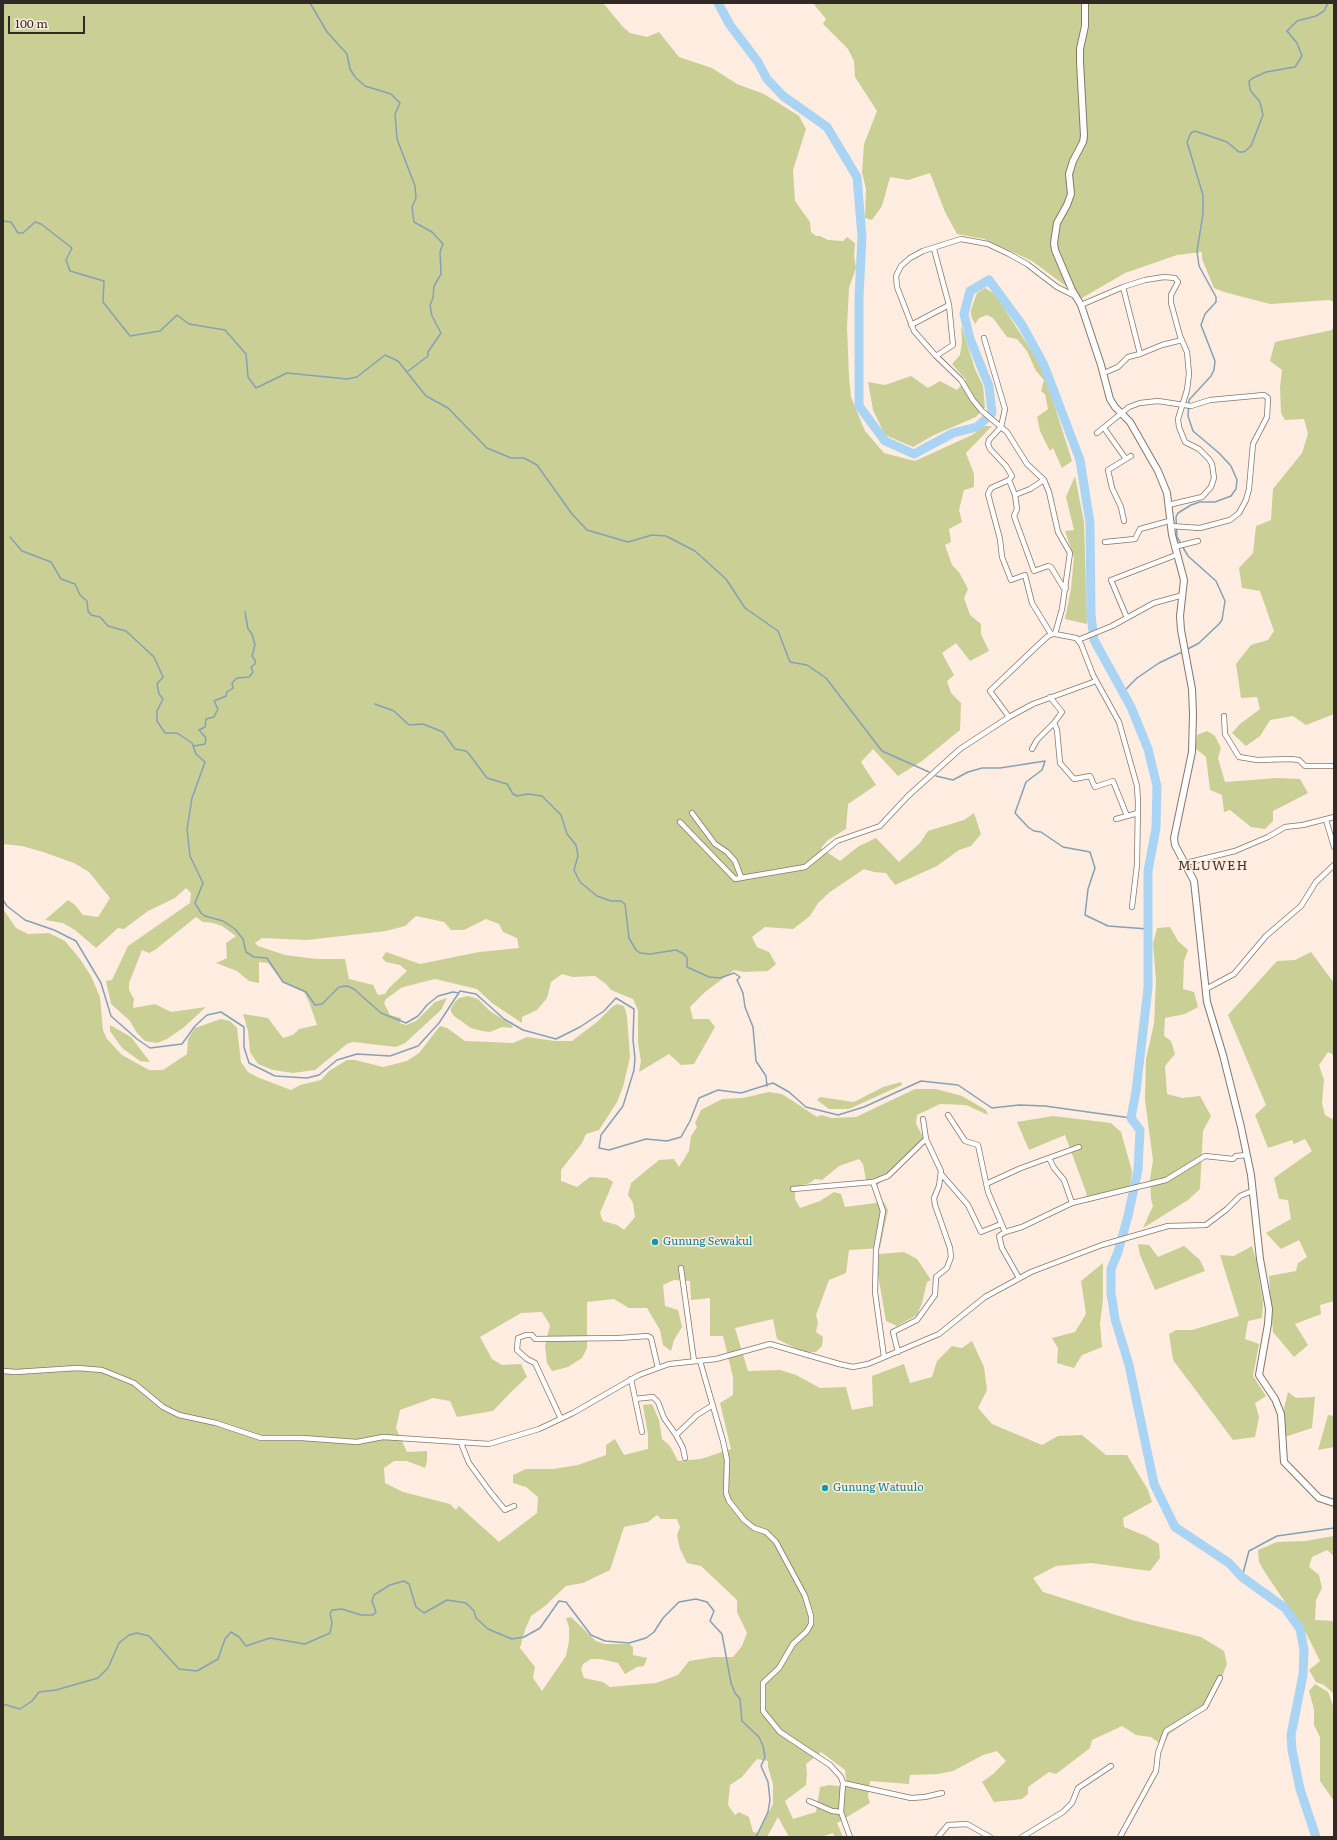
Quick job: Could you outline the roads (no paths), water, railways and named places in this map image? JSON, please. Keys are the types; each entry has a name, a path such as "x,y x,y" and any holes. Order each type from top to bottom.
{"street":[{"path":"1085,3 1085,26 1080,49 1084,142 1073,161 1069,174 1071,190 1069,201 1058,223 1054,243 1055,250 1075,296 1081,305 1104,373 1110,399 1130,422 1158,472 1167,493 1176,546 1176,555 1184,580 1180,616 1183,648 1192,689 1192,752 1174,838 1175,845 1186,863 1194,885 1208,1006 1225,1062 1247,1155 1260,1259 1269,1309 1268,1324 1259,1375 1275,1399 1281,1414 1284,1462 1319,1498 1334,1503"},
{"path":"1009,717 990,691 1028,653 1053,634 1066,588 1070,553 1058,532 1049,492 1044,480 1027,464 1007,432 982,411 973,400 961,380 936,356 914,331 896,284 898,270 910,258 923,251 934,249 961,239 988,244 1019,259 1057,287 1075,296"},
{"path":"934,249 949,305 953,345 936,356"},
{"path":"1081,305 1123,287 1145,280 1168,277 1177,280 1177,285 1170,299 1187,352 1189,374 1186,405 1178,419 1181,433 1186,442 1199,449 1209,459 1212,464 1214,478 1211,488 1202,497 1168,505"},
{"path":"1123,287 1140,354"},
{"path":"911,325 949,305"},
{"path":"984,338 995,378 1005,404 1001,427 989,440 988,444 990,449 1010,471 1012,476 1009,480 991,488 988,494 1000,539 1002,557 1012,580 1048,566 1051,567 1063,587 1066,588"},
{"path":"1104,373 1120,366 1128,357 1162,345 1182,340"},
{"path":"1097,433 1134,404 1148,402 1186,405 1210,400 1264,395 1268,400 1265,424 1253,444 1249,488 1246,500 1238,513 1230,520 1200,528 1172,525 1140,529 1136,539 1105,542"},
{"path":"1104,428 1126,459"},
{"path":"1124,521 1121,507 1112,488 1108,470 1131,456"},
{"path":"1009,480 1015,495 1017,509 1014,516 1034,571"},
{"path":"1015,495 1030,489 1044,480"},
{"path":"1176,546 1198,541"},
{"path":"1127,618 1110,582 1111,580 1176,555"},
{"path":"1025,575 1032,603 1053,634 1072,637 1078,640 1096,681 1119,722 1124,736 1137,786 1138,813 1136,869 1132,907"},
{"path":"1078,640 1160,601 1183,595"},
{"path":"680,822 735,879 805,867 838,840 880,826 908,796 960,749 1009,717 1050,697 1096,681"},
{"path":"1032,750 1037,740 1061,715 1062,712 1050,697"},
{"path":"1224,716 1226,734 1239,757 1257,760 1290,759 1299,760 1305,766 1334,766"},
{"path":"1054,723 1057,730 1060,763 1074,779 1090,776 1095,787 1113,781 1127,816"},
{"path":"692,813 715,844 727,852 735,862 742,877"},
{"path":"1116,819 1138,813"},
{"path":"1186,863 1235,851 1268,837 1285,827 1334,818"},
{"path":"1326,820 1334,847"},
{"path":"1206,989 1234,974 1266,936 1300,906 1316,882 1334,865"},
{"path":"948,1115 960,1136 965,1141 978,1145 986,1184 1005,1232"},
{"path":"923,1119 926,1139 940,1166 942,1175 968,1205 981,1232 1001,1224"},
{"path":"793,1189 873,1182 892,1173 926,1139"},
{"path":"986,1184 1021,1168 1079,1147"},
{"path":"1019,1278 1002,1248 999,1236 1005,1232 1022,1227 1072,1203 1166,1180 1205,1156 1233,1159 1236,1156 1247,1155"},
{"path":"1049,1158 1054,1168 1064,1180 1072,1203"},
{"path":"898,1352 893,1332 917,1320 935,1294 936,1277 947,1268 950,1261 950,1248 934,1205 934,1198 942,1175"},
{"path":"873,1182 883,1210 875,1256 875,1292 884,1357"},
{"path":"3,1371 16,1372 77,1368 102,1370 134,1383 148,1393 163,1407 178,1415 216,1423 257,1437 302,1438 357,1442 383,1438 476,1444 501,1442 539,1429 561,1419 631,1379 669,1364 720,1358 770,1344 822,1360 853,1367 868,1364 940,1334 985,1297 1031,1272 1102,1245 1132,1238 1172,1225 1206,1225 1227,1209 1240,1196 1252,1191"},
{"path":"681,1268 694,1361"},
{"path":"561,1419 535,1363 527,1359 517,1350 518,1338 526,1335 532,1335 534,1338 619,1338 648,1336 651,1338 658,1368"},
{"path":"700,1361 727,1460 726,1493 729,1501 744,1520 754,1528 766,1532 776,1542 805,1596 812,1616 811,1624 807,1631 794,1644 779,1668 763,1683 764,1711 780,1732 836,1770 843,1783 841,1812 850,1837"},
{"path":"631,1379 642,1432"},
{"path":"635,1399 653,1397 658,1402 664,1418 684,1448 685,1458"},
{"path":"676,1435 697,1415 713,1405"},
{"path":"461,1443 469,1463 505,1510 514,1506"},
{"path":"1120,1837 1156,1771 1158,1752 1166,1731 1205,1707 1220,1678"},
{"path":"1025,1836 1063,1812 1072,1803 1078,1788 1111,1766"},
{"path":"843,1783 911,1798 925,1797 942,1793"},
{"path":"809,1801 832,1811 841,1812"},
{"path":"938,1837 948,1825 967,1824 990,1837"}],"waterway":[{"path":"310,3 327,32 347,54 350,69 355,77 365,86 391,94 400,103 395,114 397,139 415,186 416,198 412,207 414,222 432,232 443,244 440,252 441,274 434,286 433,298 430,305 432,316 441,333 428,352 428,356 407,372"},
{"path":"718,3 730,25 758,62 767,79 783,96 827,127 857,177 862,237 859,297 859,406 885,441 914,454 953,433 977,427 992,413 989,386 970,339 964,314 970,291 989,280 1022,325 1044,365 1080,460 1090,523 1091,615 1094,640 1131,707 1148,749 1157,786 1156,828 1148,871 1148,988 1136,1091 1131,1118 1140,1130 1138,1170 1128,1216 1118,1252 1111,1269 1111,1293 1115,1319 1129,1365 1154,1484 1175,1527 1229,1563 1242,1577 1285,1608 1300,1629 1304,1650 1303,1675 1291,1735 1292,1750 1300,1789 1316,1837"},
{"path":"1186,650 1199,643 1219,624 1222,620 1225,601 1216,581 1188,556 1177,537 1176,517 1178,513 1191,505 1200,502 1215,502 1231,496 1236,489 1237,480 1231,466 1219,453 1193,431 1188,416 1189,400 1211,376 1214,370 1215,361 1201,325 1205,314 1216,302 1216,297 1199,266 1197,251 1203,214 1203,195 1187,142 1191,133 1195,131 1227,142 1239,152 1244,152 1251,146 1263,115 1260,102 1250,90 1249,81 1266,72 1295,67 1302,56 1297,43 1287,31 1297,21 1316,16 1324,11 1328,3"},
{"path":"3,221 11,222 18,233 23,233 35,222 41,224 72,248 66,260 70,271 104,281 103,302 130,336 160,331 177,315 189,324 225,330 246,354 248,377 256,388 287,373 347,379 357,377 385,355 398,361 426,396 448,408 487,448 511,458 524,458 537,465 572,514 587,530 628,542 652,535 666,536 695,551 726,579 745,608 778,631 790,662 807,665 826,678 882,751 929,772"},
{"path":"10,537 22,551 51,562 61,579 75,584 80,595 87,601 88,611 91,615 100,617 108,626 126,631 154,657 163,677 157,684 159,694 163,699 157,711 157,721 165,733 177,733 192,743 196,754 205,762 192,798 187,829 190,856 203,883 195,903 201,913 205,916 223,921 235,929 243,939 246,952 254,957 267,958 283,982 306,992 315,1005 322,1004 339,987 347,986 354,989 381,1013 406,1023 418,1016 427,1005 438,996 453,992 459,993"},
{"path":"194,746 205,744 206,738 199,730 205,727 206,719 214,717 218,709 214,701 226,696 227,692 233,688 232,683 237,678 249,677 253,672 251,667 255,664 255,660 252,656 255,645 252,634 248,629 245,612"},
{"path":"1123,692 1137,678 1159,663 1182,652"},
{"path":"375,704 394,711 409,725 423,724 443,732 455,749 466,751 469,754 487,778 507,784 513,794 517,796 528,794 542,796 561,815 567,834 576,845 578,856 574,870 580,882 597,896 611,901 621,901 625,904 629,938 636,950 640,953 650,954 676,950 684,954 687,958 687,967 709,977 720,978 734,973 740,977 737,980 743,993 745,1007 753,1027 756,1061 766,1076 767,1086"},
{"path":"936,776 953,780 968,772 982,768 1000,768 1045,761 1042,770 1026,782 1015,813 1028,827 1034,831 1041,832 1063,847 1090,852 1095,868 1088,889 1085,915 1108,926 1148,929"},
{"path":"3,900 7,906 25,920 54,930 76,941 101,983 111,1016 137,1039 150,1048 182,1044 195,1026 207,1015 221,1012 244,1027 244,1047 249,1063 275,1076 307,1078 319,1075 337,1060 357,1054 390,1056 418,1046 439,1023 460,991 476,994 504,1019 523,1030 556,1039 580,1027 604,1011 616,998 634,1009 633,1040 635,1058 634,1070 623,1106 601,1135 599,1148 609,1150 646,1139 667,1141 681,1137 690,1121 699,1098 718,1090 741,1093 773,1083 789,1092 806,1107 838,1115 864,1107 921,1081 958,1085 992,1108 1019,1105 1045,1106 1131,1118"},
{"path":"1242,1577 1249,1551 1277,1536 1334,1528"},
{"path":"3,1704 20,1709 32,1701 39,1692 56,1690 98,1678 108,1668 119,1643 129,1635 137,1633 149,1636 179,1669 197,1671 218,1659 225,1639 231,1632 239,1637 246,1646 270,1638 305,1644 330,1633 332,1623 330,1614 332,1610 342,1609 361,1615 373,1615 376,1612 372,1601 374,1595 390,1585 404,1581 409,1584 416,1607 424,1613 447,1600 466,1603 474,1611 476,1618 488,1629 512,1639 524,1637 540,1628 559,1601 566,1602 591,1635 605,1641 629,1643 646,1638 654,1632 663,1618 679,1602 696,1599 707,1602 714,1611 710,1621 722,1634 731,1683 735,1693 740,1699 742,1721 759,1737 763,1746 765,1757 761,1766 768,1782 770,1800 768,1812 756,1837"}],"place":[{"name":"Gunung Sewakul","path":"655,1242"},
{"name":"Gunung Watuulo","path":"825,1488"}],"district":[{"name":"MLUWEH","path":"1213,866"}]}
